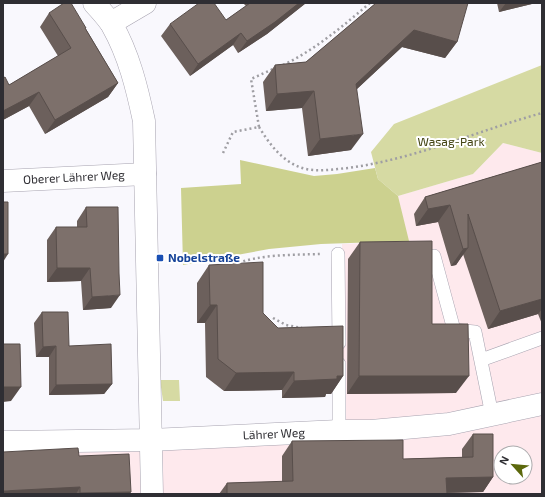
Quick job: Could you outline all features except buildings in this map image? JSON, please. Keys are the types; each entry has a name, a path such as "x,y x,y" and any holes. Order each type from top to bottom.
{"street":[{"path":"94,3 111,24 126,55 138,89 144,121 152,494"},
{"path":"111,24 145,3"},
{"name":"Oberer Lährer Weg","path":"3,181 145,174"},
{"name":"Lährer Weg","path":"3,442 151,440 339,431 371,431 449,424 542,404"}],"lane":[{"path":"338,254 339,431"},
{"path":"434,256 454,330 475,332 492,415"},
{"path":"480,360 542,338"}],"path":[{"path":"370,3 338,30 296,59 251,79 259,127 269,144 290,162 305,168 323,171 365,165 445,145 513,121 542,113"},
{"path":"223,153 233,132 259,127"},
{"path":"227,268 240,262 271,256 338,254"},
{"path":"273,318 286,325 301,328 339,328"}],"shaded area":[{"path":"503,143 542,153 542,494 3,494 3,454 103,452 343,441 342,244 408,241 398,196 473,174"}],"green space":[{"name":"Wasag-Park","path":"542,65 542,153 503,143 473,174 398,196 378,179 371,152 394,124"},
{"path":"240,160 314,176 375,168 378,179 398,196 409,241 321,244 269,249 183,265 181,188 241,184"},
{"path":"160,380 179,380 180,401 163,401"}],"place":[{"name":"Nobelstraße","path":"160,258"}]}
